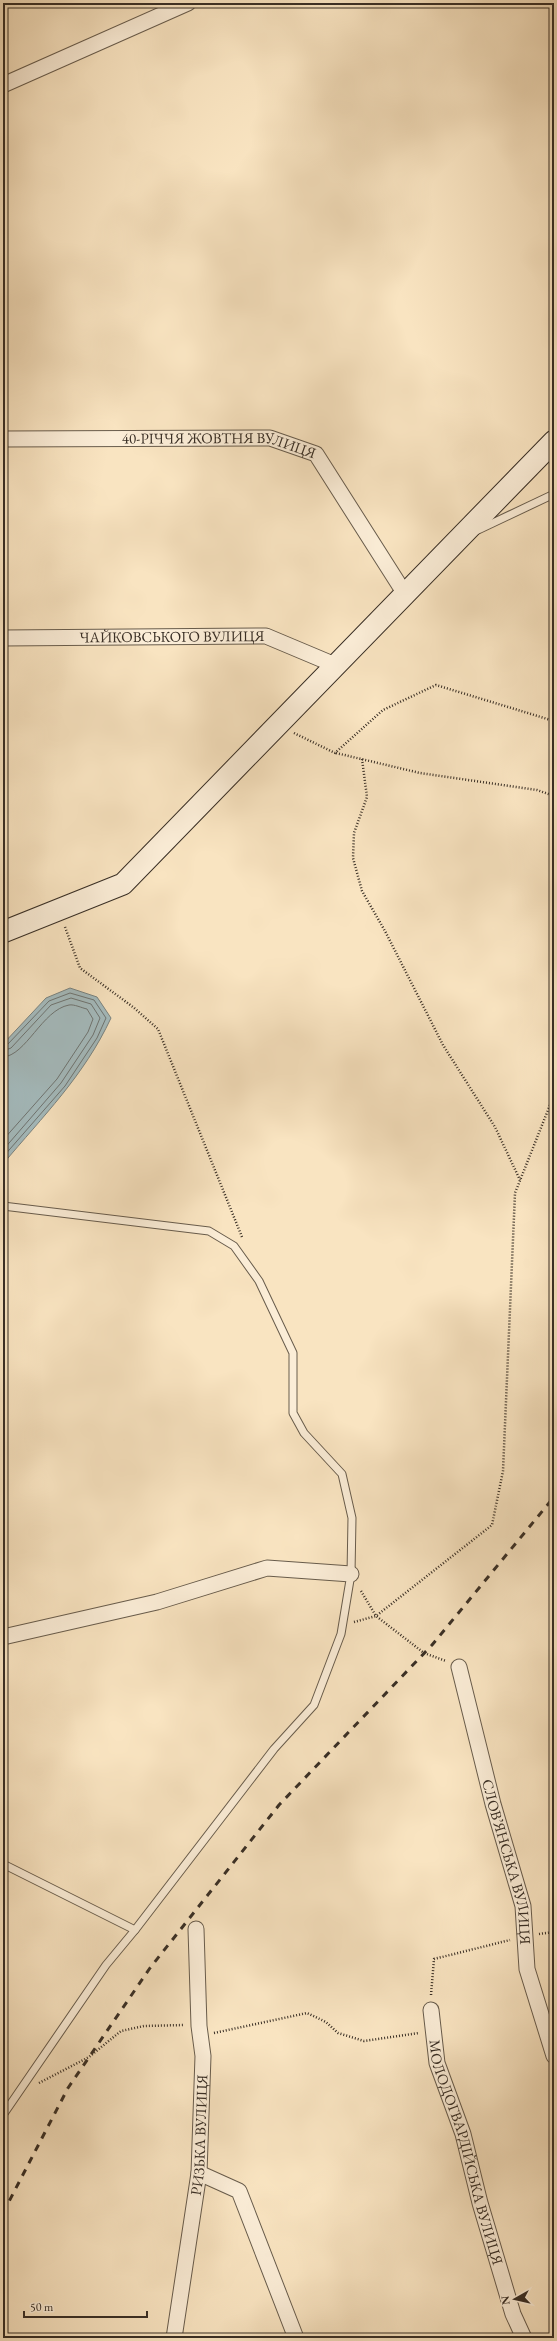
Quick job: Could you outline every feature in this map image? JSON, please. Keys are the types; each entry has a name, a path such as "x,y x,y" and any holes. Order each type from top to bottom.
{"street":[{"path":"3,85 188,3"},
{"name":"40-РІЧЧЯ ЖОВТНЯ ВУЛИЦЯ","path":"3,439 270,438 316,454 405,594"},
{"path":"3,932 123,884 554,442"},
{"name":"ЧАЙКОВСЬКОГО ВУЛИЦЯ","path":"3,638 266,636 336,665"},
{"path":"3,1637 158,1602 267,1568 351,1574"},
{"name":"СЛОВ’ЯНСЬКА ВУЛИЦЯ","path":"459,1667 493,1804 523,1906 527,1969 554,2056"},
{"name":"РИЗЬКА ВУЛИЦЯ","path":"174,2338 199,2173 203,2056 199,2030 196,1929"},
{"name":"МОЛОДОГВАРДІЙСЬКА ВУЛИЦЯ","path":"431,2010 437,2063 463,2134 487,2225 513,2314 524,2338"},
{"path":"199,2173 239,2191 296,2338"}],"lane":[{"path":"459,538 554,494"},
{"path":"3,1206 209,1231 234,1246 259,1281 293,1353 293,1413 304,1433 342,1474 352,1518 351,1574 342,1626 314,1705 274,1749 135,1930 106,1965 3,2115"},
{"path":"3,1864 135,1930"}],"path":[{"path":"335,753 383,710 436,685 554,721"},
{"path":"277,725 335,753 420,773 537,790 554,796"},
{"path":"362,759 367,797 354,833 353,858 362,892 385,931 443,1045 495,1127 520,1180"},
{"path":"58,910 80,968 132,1007 158,1029 244,1244"},
{"path":"342,1626 376,1616 492,1525 503,1471 515,1194 554,1095"},
{"path":"351,1574 376,1616 424,1654 459,1667"},
{"path":"431,2010 434,1959 525,1937"},
{"path":"38,2084 89,2057 121,2031 144,2026 199,2030 307,2013 326,2022 338,2033 364,2040 433,2031"}],"water":[{"path":"70,988 97,997 111,1018 100,1039 76,1077 3,1164 3,1044 46,998"}],"railway":[{"path":"3,2213 68,2088 150,1968 279,1805 432,1645 554,1497"}]}
